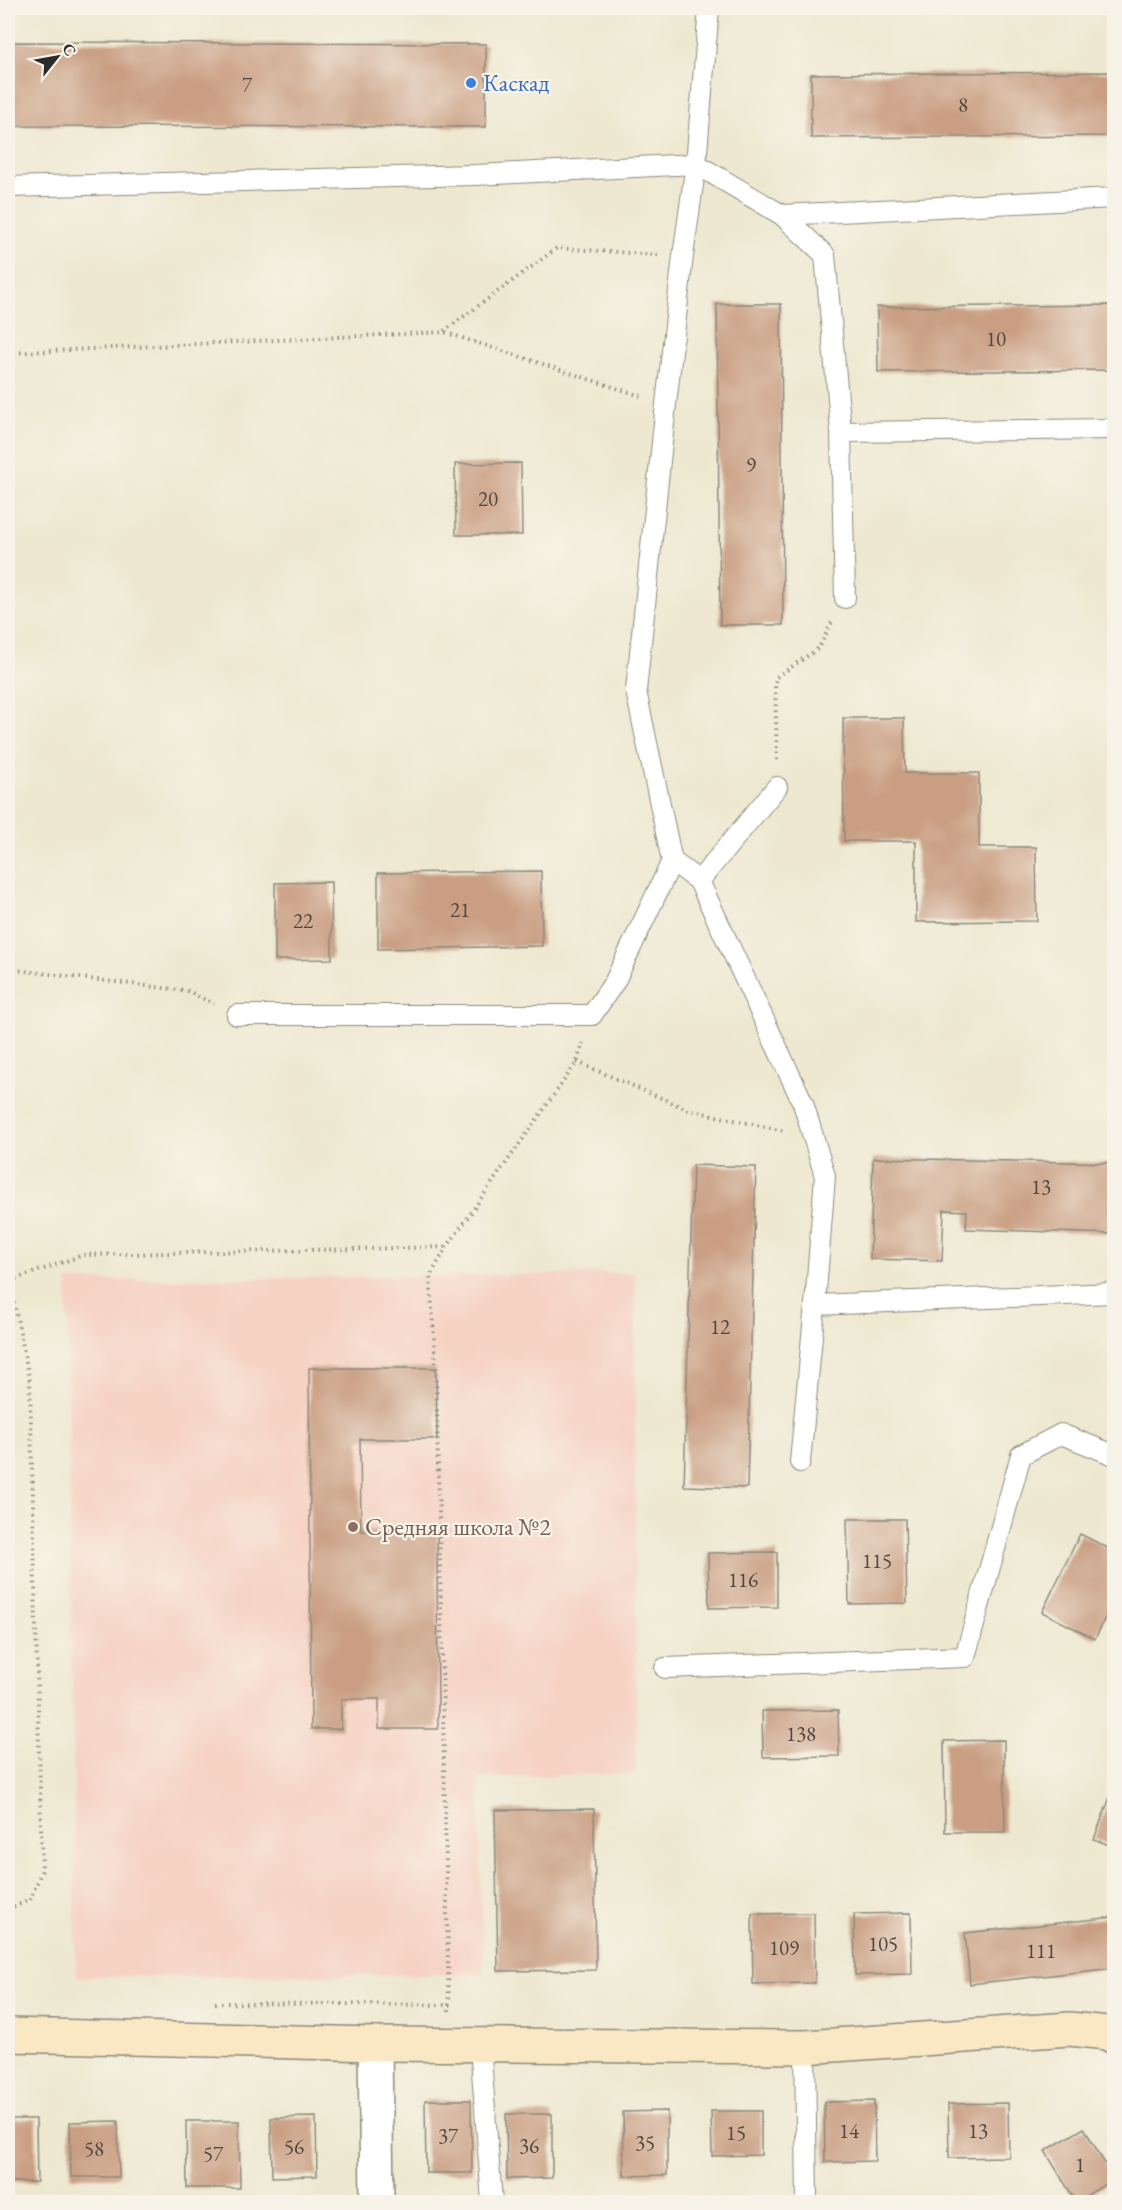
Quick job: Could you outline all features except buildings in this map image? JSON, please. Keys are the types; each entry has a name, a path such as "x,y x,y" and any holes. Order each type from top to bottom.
{"street":[{"path":"8,2035 375,2044 806,2047 1070,2029 1107,2033 1114,2037"},
{"path":"375,2044 377,2202"}],"lane":[{"path":"237,1015 592,1015 615,981 672,861 636,691 666,404 696,164 709,8"},
{"path":"8,187 476,175 696,164 782,215 825,255 841,432 845,598"},
{"path":"782,215 1114,198"},
{"path":"841,432 1114,429"},
{"path":"699,881 777,787"},
{"path":"672,861 699,881 803,1103 825,1176 800,1462"},
{"path":"814,1305 1114,1293"},
{"path":"665,1668 965,1657 1021,1455 1060,1434 1114,1455"},
{"path":"464,2045 492,2202"},
{"path":"806,2047 807,2202"}],"path":[{"path":"444,332 557,248 683,256"},
{"path":"8,353 444,332 666,404"},
{"path":"777,787 775,678 819,648 845,598"},
{"path":"8,969 188,991 237,1015"},
{"path":"464,2045 450,2005 436,1368 430,1276 447,1247 577,1062 592,1015"},
{"path":"577,1062 689,1110 778,1130 811,1132"},
{"path":"10,1281 83,1255 447,1247"},
{"path":"8,1273 30,1382 42,1870 30,1900 8,1909"},
{"path":"211,2003 450,2005"}],"shaded area":[{"name":"Средняя школа №2","path":"635,1273 636,1773 479,1778 483,1974 76,1977 67,1281"},
{"path":"8,1472 10,1878 8,1880"}],"place":[{"name":"Каскад","path":"471,83"},
{"name":"Средняя школа №2","path":"353,1527"}]}
